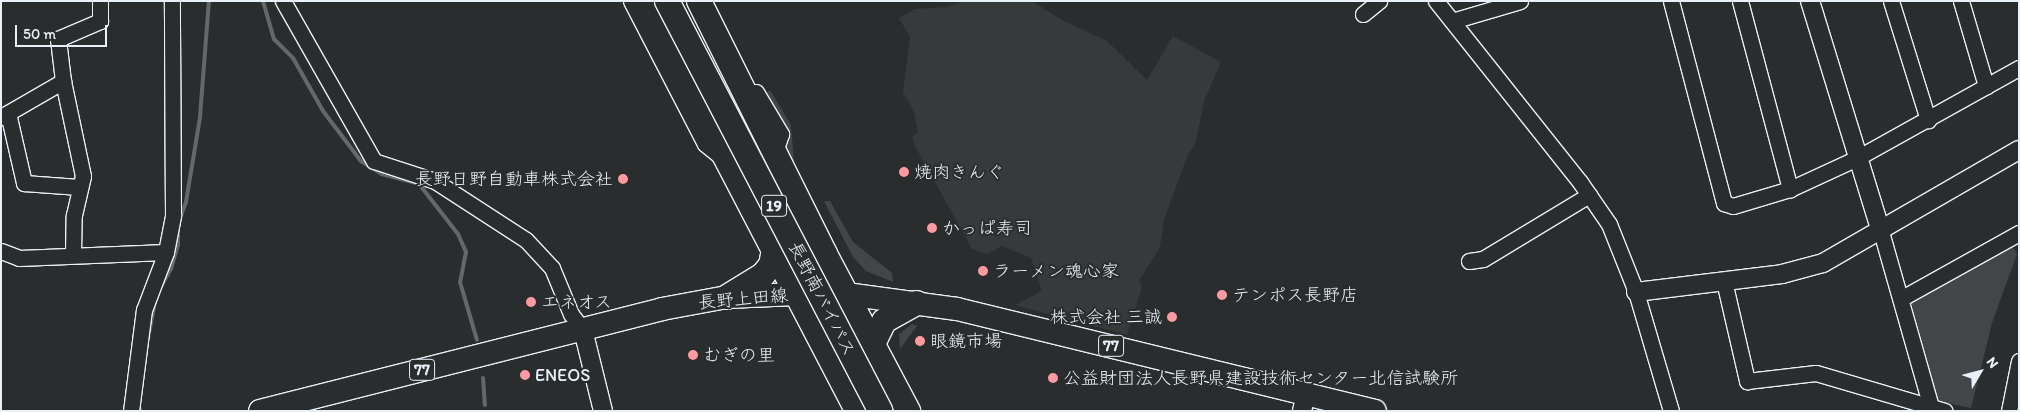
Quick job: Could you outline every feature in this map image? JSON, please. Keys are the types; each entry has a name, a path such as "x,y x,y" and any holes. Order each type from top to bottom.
{"highway":[{"name":"19","path":"644,1 857,411"},
{"name":"長野南バイパス","path":"660,1 872,411"},
{"name":"長野南バイパス","path":"667,1 880,411"},
{"name":"19","path":"699,1 846,294 908,411"},
{"path":"740,185 755,200 762,201 781,188 785,174"},
{"path":"727,297 763,275 770,265 774,249"},
{"path":"873,344 884,321 916,303"}],"main road":[{"name":"長野上田線","path":"260,411 583,330 727,297 797,294 846,294 956,309 1304,402 1375,411"}],"street":[{"path":"73,254 74,215 83,176 63,82 58,39 100,21 100,1"},
{"path":"131,411 144,310 166,252 173,215 172,1"},
{"path":"283,1 374,161 435,181 526,240 552,268 571,314 583,330 604,411"},
{"path":"631,1 705,144 727,162"},
{"path":"710,1 781,134 775,151"},
{"path":"1363,14 1379,1"},
{"path":"1436,1 1589,195 1609,224 1636,292 1671,411"},
{"path":"1452,21 1520,1"},
{"path":"1671,1 1724,203 1733,206 1790,189 1857,158 2019,68"},
{"path":"1740,1 1790,189"},
{"path":"1810,1 1857,158 1938,409"},
{"path":"1891,1 1928,120"},
{"path":"1961,1 1986,86"},
{"path":"63,82 4,115 24,183 80,187"},
{"path":"1636,292 1782,274 1823,263 1880,228 2019,150"},
{"path":"1469,261 1483,259 1589,195"},
{"path":"1902,298 2017,239"},
{"path":"1,251 18,258 73,254 166,252"},
{"path":"1724,281 1747,381 1816,373 1938,409"},
{"path":"2009,411 2019,361"}],"shaded area":[{"path":"964,1 1032,1 1062,20 1107,41 1147,80 1173,36 1221,62 1204,101 1195,145 1188,154 1164,220 1160,247 1139,281 1142,287 1127,335 1015,305 1042,291 1031,258 1002,246 987,254 972,249 914,144 912,137 918,132 914,111 903,92 910,37 899,18 915,9 948,7"},
{"path":"770,90 791,125 794,162 787,166 786,140 763,94"},
{"path":"824,201 830,201 853,242 892,273 893,282 866,271 853,257"},
{"path":"2012,245 2017,254 1992,323 1971,408 1938,401 1910,299"},
{"path":"912,324 917,326 900,349 899,334"}],"waterway":[{"path":"158,292 171,269 178,245 178,223 186,202 200,117 209,1"},
{"path":"263,1 274,39 293,58 323,111 361,161 382,174 419,184 458,234 466,252 460,282 477,340"},
{"path":"148,338 155,301"},
{"path":"483,378 485,405"},
{"path":"137,404 141,411"}],"place":[{"name":"焼肉きんぐ","path":"904,172"},
{"name":"長野日野自動車株式会社","path":"623,179"},
{"name":"かっぱ寿司","path":"932,228"},
{"name":"ラーメン魂心家","path":"983,271"},
{"name":"テンポス長野店","path":"1222,295"},
{"name":"エネオス","path":"531,302"},
{"name":"株式会社 三誠","path":"1172,317"},
{"name":"眼鏡市場","path":"920,341"},
{"name":"むぎの里","path":"693,355"},
{"name":"ENEOS","path":"525,375"},
{"name":"公益財団法人長野県建設技術センター北信試験所","path":"1053,378"}]}
